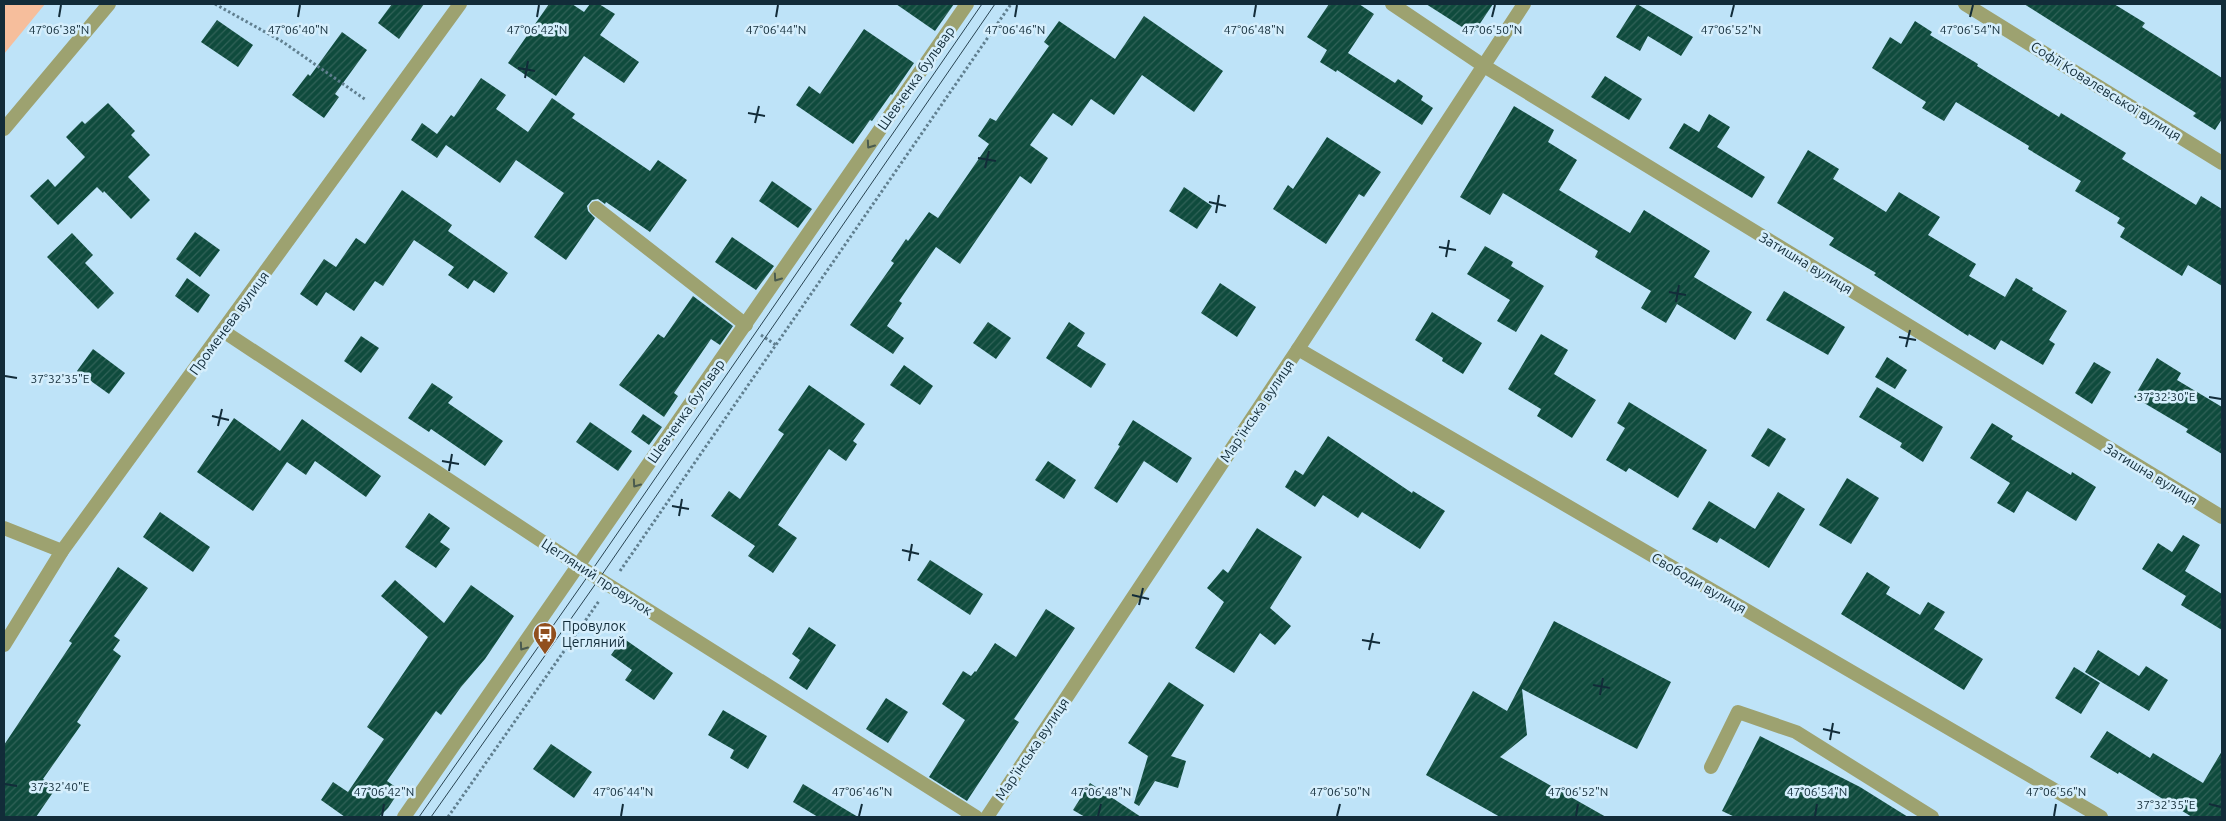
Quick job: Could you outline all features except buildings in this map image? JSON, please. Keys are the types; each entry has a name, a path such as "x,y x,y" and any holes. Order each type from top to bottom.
{"street":[{"path":"4,129 109,4"},
{"name":"Променева вулиця","path":"4,645 62,551 460,4"},
{"name":"Шевченка бульвар","path":"404,817 967,4"},
{"name":"Затишна вулиця","path":"1392,4 1484,66 2222,518"},
{"name":"Мар'їнська вулиця","path":"987,817 1298,349 1524,4"},
{"name":"Софії Ковалевської вулиця","path":"1965,4 2222,163"},
{"path":"596,208 746,325"},
{"name":"Цегляний провулок","path":"223,331 579,566 976,817"},
{"name":"Свободи вулиця","path":"1298,349 2100,817"},
{"path":"4,528 62,551"},
{"path":"1710,767 1738,712 1796,732 1932,817"}],"path":[{"path":"215,4 283,42 382,112"},
{"path":"448,817 610,586 1011,4"}],"shaded area":[{"path":"4,4 45,4 4,54"}],"tram line":[{"path":"419,817 590,573 982,4"},
{"path":"431,817 599,579 995,4"}],"place":[{"name":"Провулок Цегляний","path":"545,655"}]}
